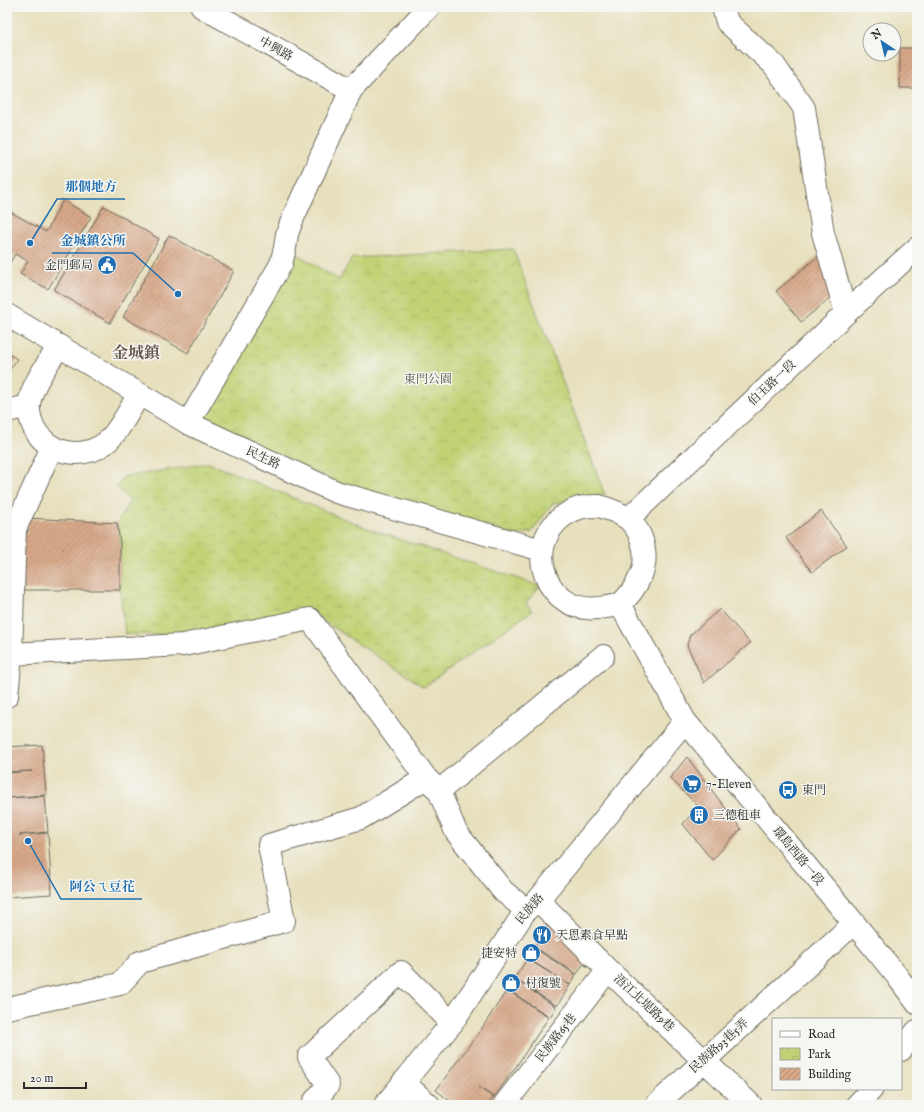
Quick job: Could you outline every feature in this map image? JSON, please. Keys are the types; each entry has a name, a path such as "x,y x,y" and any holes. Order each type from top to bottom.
{"main road":[{"name":"中興路","path":"202,7 351,90"},
{"path":"188,423 281,264 287,234 293,218 351,90 429,7"},
{"path":"723,7 727,22 774,65 804,108 823,233 846,313"},
{"name":"伯玉路一段","path":"628,519 917,248"},
{"name":"民生路","path":"7,314 188,423 336,492 542,550"},
{"path":"59,346 32,392 29,406 31,422 38,435 52,447 63,452 78,454 93,451 106,443 116,431 139,394"},
{"path":"7,411 29,406"},
{"path":"7,696 11,654 15,530 52,447"},
{"path":"599,506 615,510 628,519 638,531 644,545 645,560 641,575 634,589 620,604 590,609 574,605 559,597 548,583 542,567 542,550 547,535 556,522 568,512 584,507 599,506"},
{"name":"環島西路一段","path":"620,604 685,721 854,923 917,1003"},
{"name":"浯江北堤路9巷","path":"11,654 183,645 310,620 432,785 456,832 503,890 532,905 608,970 751,1105"},
{"path":"7,1008 120,984 140,962 284,921 269,845 361,818 432,785 603,656"},
{"name":"民族路","path":"385,1105 452,1023 532,905 685,721"},
{"name":"民族路93巷5弄","path":"656,1105 854,923"},
{"name":"民族路65巷","path":"504,1105 608,970"},
{"path":"313,1105 328,1085 309,1057 401,972 452,1023"},
{"path":"902,1049 917,1031"},
{"path":"403,1082 430,1105"},
{"path":"857,1105 871,1090"}],"green space":[{"name":"東門公園","path":"513,249 605,495 553,503 532,532 516,535 336,482 199,418 294,252 339,280 352,258"},
{"path":"209,463 369,529 540,586 526,603 532,611 424,687 311,613 223,636 125,634 120,591 120,542 117,523 130,501 116,487 123,477"}],"building":[{"path":"902,48 917,48 917,88 900,88 900,62 902,62"},
{"path":"63,200 91,217 48,289 20,274 28,261 15,254 7,266 7,210 46,232"},
{"name":"金門郵局","path":"104,206 159,239 110,323 54,290"},
{"path":"169,235 234,271 188,353 123,317"},
{"path":"821,254 847,284 801,322 776,291"},
{"path":"7,353 17,359 7,374"},
{"path":"821,511 847,546 812,572 786,538"},
{"path":"28,518 117,523 120,542 120,590 21,590 21,532 28,532"},
{"path":"720,609 750,643 704,683 687,645 690,635"},
{"path":"42,745 46,795 7,798 7,773 32,771 7,772 7,747"},
{"path":"687,757 741,829 712,860 683,824 698,806 670,778"},
{"path":"45,796 48,832 19,835 48,833 52,894 7,897 7,798"},
{"path":"550,922 597,952 588,967 583,964 577,974 534,947"},
{"path":"534,948 576,975 570,985 527,958"},
{"path":"527,959 570,985 557,1006 514,979"},
{"path":"514,979 556,1007 550,1017 507,989"},
{"path":"507,990 549,1017 494,1097 478,1087 493,1097 488,1105 455,1105 436,1090 480,1031"}],"place":[{"name":"那個地方","path":"30,243"},
{"name":"金門郵局","path":"107,265"},
{"name":"金城鎮公所","path":"178,294"},
{"name":"7-Eleven","path":"692,784"},
{"name":"東門","path":"788,790"},
{"name":"三德租車","path":"699,815"},
{"name":"阿公ㄟ豆花","path":"28,841"},
{"name":"天恩素食早點","path":"542,935"},
{"name":"捷安特","path":"531,953"},
{"name":"村復號","path":"511,983"}],"district":[{"name":"金城鎮","path":"136,354"}]}
